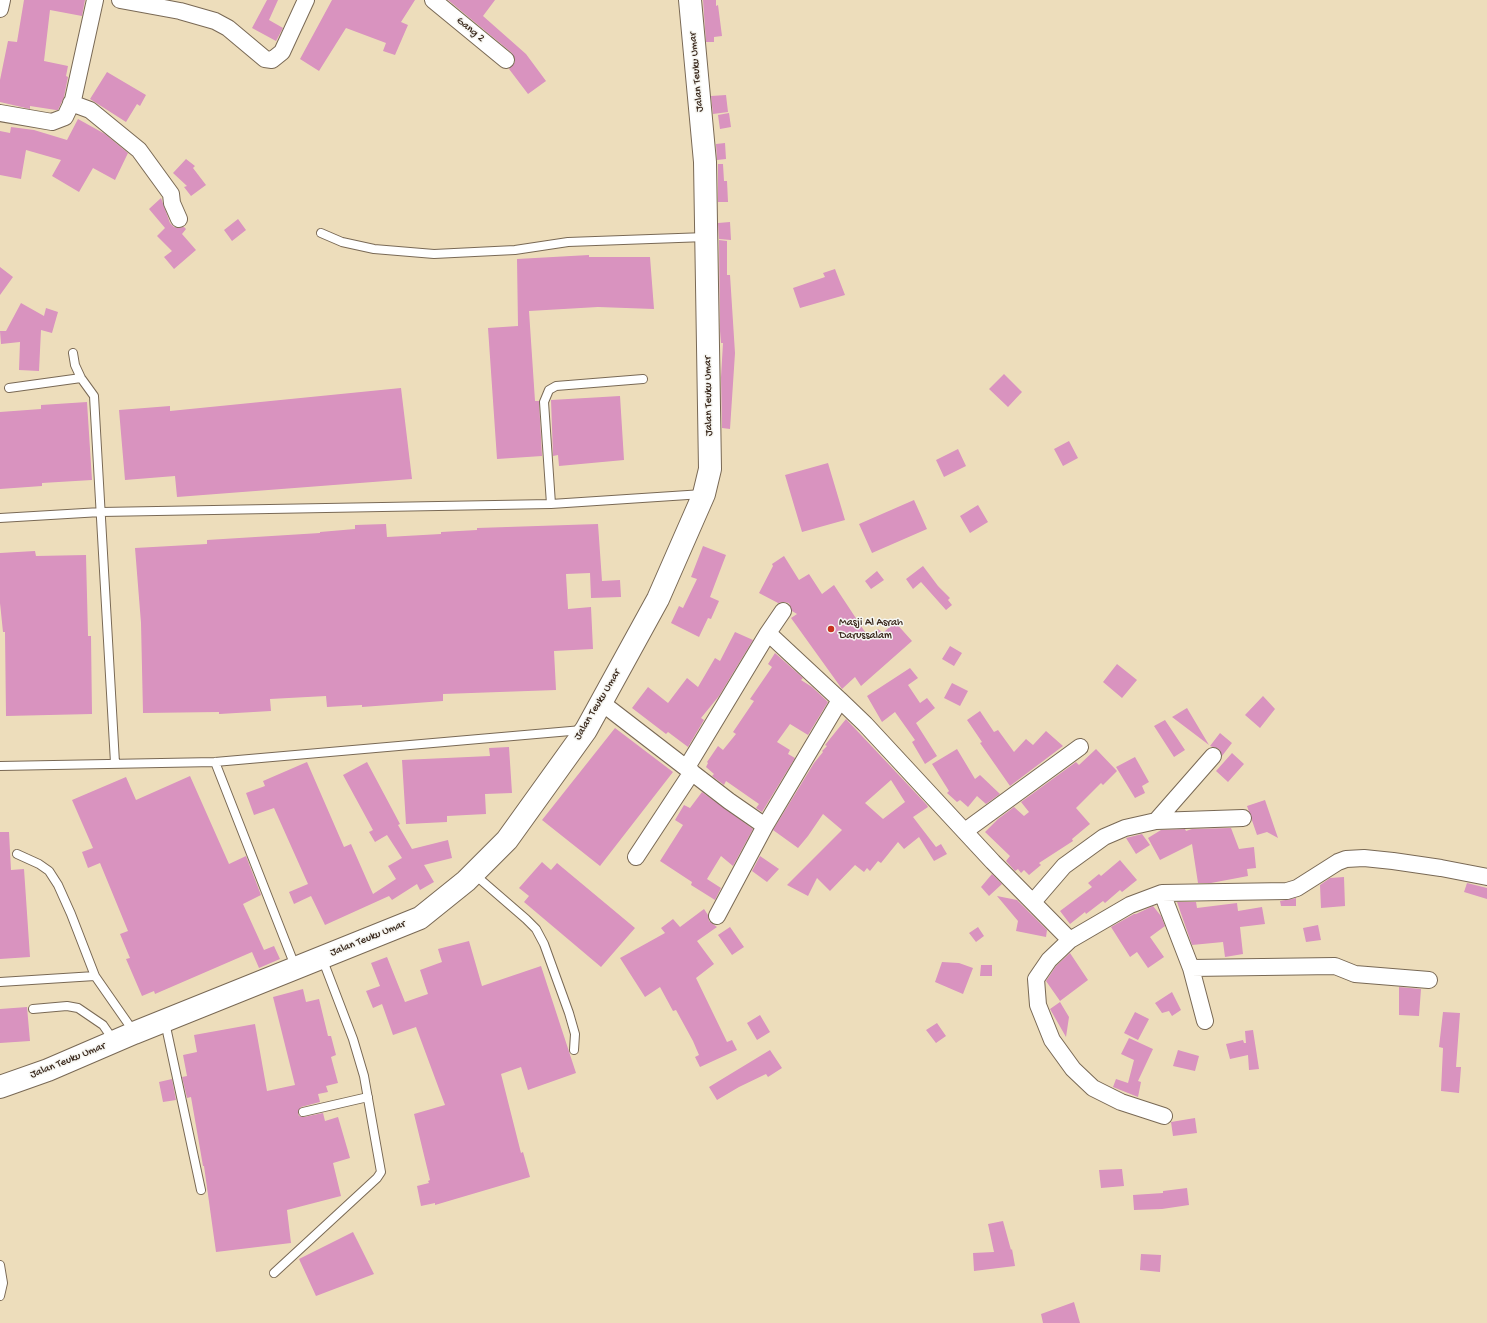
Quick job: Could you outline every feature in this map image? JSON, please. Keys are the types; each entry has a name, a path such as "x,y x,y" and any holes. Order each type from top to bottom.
{"main road":[{"name":"Jalan Teuku Umar","path":"0,1087 48,1070 114,1041 420,918 474,874 507,840 586,730 658,599 704,494 710,469 705,162 690,0"}],"street":[{"path":"0,9 2,0"},
{"path":"0,113 52,122 65,117 72,102 95,0"},
{"path":"120,0 180,11 215,21 228,28 265,59 272,60 282,52 306,0"},
{"name":"Gang 2","path":"433,0 506,60"},
{"path":"72,102 90,110 140,150 172,194 172,203 179,219"},
{"path":"636,857 690,770 768,633 783,612"},
{"path":"768,633 865,724 1070,940"},
{"path":"717,916 765,826 840,700"},
{"path":"602,703 729,801 765,826"},
{"path":"965,831 1080,747"},
{"path":"1156,821 1213,756"},
{"path":"1034,902 1064,866 1104,837 1125,828 1156,821 1243,818"},
{"path":"1164,1116 1121,1102 1093,1088 1073,1069 1052,1040 1038,1005 1036,979 1049,960 1070,940 1130,905 1162,893 1286,891 1297,888 1338,862 1364,858 1441,868 1487,877"},
{"path":"1162,893 1191,968 1205,1021"},
{"path":"1191,968 1335,966 1355,974 1429,980"}],"lane":[{"path":"321,233 342,242 374,249 434,254 515,250 568,242 706,237"},
{"path":"73,353 81,378 94,396 114,763"},
{"path":"9,388 81,378"},
{"path":"552,504 544,402 550,390 556,386 643,379"},
{"path":"0,518 101,512 552,504 704,494"},
{"path":"0,766 215,762 586,730"},
{"path":"215,762 296,969"},
{"path":"17,854 39,864 48,871 55,881 71,914 95,976 134,1033"},
{"path":"474,874 536,929 544,944 569,1013 575,1034 574,1050"},
{"path":"274,1273 377,1178 381,1172 368,1097 353,1039 322,958"},
{"path":"0,982 95,976"},
{"path":"33,1009 67,1006 78,1008 103,1025 114,1041"},
{"path":"164,1021 200,1190"},
{"path":"303,1112 368,1097"},
{"path":"0,1265 3,1277 0,1296"}],"building":[{"path":"24,0 85,0 82,16 50,10 44,61 68,66 66,76 68,77 64,97 58,110 30,106 30,109 0,102 0,80 8,41 17,42"},
{"path":"267,0 278,0 269,20 283,28 276,41 252,28"},
{"path":"332,0 415,0 401,22 408,25 395,55 383,51 386,43 346,28 319,71 300,59"},
{"path":"448,0 495,0 483,16 526,54 546,81 528,94 509,69 515,62 512,53"},
{"path":"703,0 716,0 716,6 718,5 722,36 714,37 714,42 706,42"},
{"path":"107,72 146,95 140,106 137,104 126,122 90,99"},
{"path":"726,95 728,112 713,114 711,96"},
{"path":"729,113 731,127 720,129 718,115"},
{"path":"78,119 105,134 128,153 115,180 93,168 79,192 52,176 61,160 26,150 21,179 0,175 0,131 10,133 11,127 34,130 67,140"},
{"path":"725,143 726,159 717,160 716,144"},
{"path":"186,159 195,166 193,168 206,185 191,196 184,187 187,186 173,173"},
{"path":"718,164 723,164 724,181 727,181 728,202 718,202"},
{"path":"161,198 170,223 174,227 184,227 186,229 182,234 196,250 174,269 164,257 172,251 157,236 165,228 149,209"},
{"path":"238,219 246,230 232,241 224,230"},
{"path":"730,222 731,240 719,239 718,223"},
{"path":"719,240 727,241 727,275 730,275 735,353 730,429 722,428 721,377 723,343 721,343 720,331"},
{"path":"589,255 589,257 650,257 654,309 598,307 529,311 535,401 539,401 542,456 497,459 488,328 518,326 517,259"},
{"path":"0,267 13,277 0,295"},
{"path":"835,269 845,295 800,308 793,288 825,277 823,273"},
{"path":"21,303 44,316 46,308 58,312 52,333 41,330 39,371 19,370 20,342 1,344 0,331 6,331"},
{"path":"1004,374 1022,392 1008,407 989,389"},
{"path":"401,388 412,479 177,497 175,476 125,480 119,410 170,406 170,411"},
{"path":"620,396 624,460 559,466 558,455 553,456 551,400"},
{"path":"87,402 92,480 42,483 42,486 0,489 0,412 41,409 41,405"},
{"path":"1069,441 1078,458 1063,466 1054,449"},
{"path":"958,449 966,466 944,477 936,460"},
{"path":"828,463 845,520 802,532 785,475"},
{"path":"914,500 927,529 872,553 859,524"},
{"path":"978,505 988,522 970,533 960,516"},
{"path":"386,524 387,537 441,534 441,532 477,530 477,528 598,524 602,581 620,580 621,597 591,598 590,573 566,574 568,609 591,607 593,649 554,651 556,690 443,694 443,701 362,707 362,705 327,707 326,696 270,699 271,711 219,714 219,712 143,713 141,623 135,548 207,544 207,540 320,533 355,529 355,525"},
{"path":"703,546 726,555 710,597 719,601 711,619 708,618 699,637 671,623 679,606 683,608 697,579 691,577"},
{"path":"35,551 36,556 86,555 88,636 91,636 92,714 6,716 5,632 3,632 0,603 0,553"},
{"path":"784,556 799,580 809,574 822,594 834,585 869,638 878,629 883,633 895,622 912,641 861,686 855,677 842,689 791,618 797,614 792,611 789,603 778,603 759,593 773,566 772,564"},
{"path":"923,566 938,586 950,598 948,600 952,605 946,610 921,582 913,589 906,579"},
{"path":"877,571 884,580 871,589 865,581"},
{"path":"735,632 753,640 719,696 701,718 704,720 688,747 668,732 666,734 632,708 648,687 668,703 687,678 698,687 715,658 720,661"},
{"path":"950,646 962,653 954,666 942,659"},
{"path":"775,653 803,678 801,680 812,687 828,702 808,735 790,724 777,742 790,750 788,754 795,758 762,812 756,808 759,804 726,781 724,785 712,776 714,774 706,767 707,762 718,746 723,750 736,734 733,732 754,701 750,699 772,667 768,664"},
{"path":"1117,664 1137,680 1122,698 1103,682"},
{"path":"910,668 918,678 908,685 920,703 927,698 935,708 916,723 937,756 925,764 912,742 915,740 895,712 882,722 867,696"},
{"path":"952,683 968,691 960,706 944,698"},
{"path":"1263,696 1275,709 1260,728 1245,715"},
{"path":"1187,708 1209,745 1172,717"},
{"path":"980,711 994,732 998,730 1014,752 1026,739 1033,745 1046,731 1063,746 1010,786 980,743 982,742 967,720"},
{"path":"846,719 927,805 928,807 913,817 936,847 941,844 947,854 934,861 919,837 904,849 898,842 881,863 878,861 870,871 867,868 864,872 855,865 830,891 817,878 808,896 787,885 842,830 823,814 798,848 773,830 814,763 827,746 825,745","holes":["891,780 905,802 883,819 865,803"]},
{"path":"1165,720 1185,750 1174,757 1154,726"},
{"path":"615,728 673,772 600,866 542,820"},
{"path":"1220,733 1232,743 1222,756 1219,749 1210,746"},
{"path":"509,747 512,793 485,794 486,814 447,816 447,822 406,824 402,760 490,756 489,748"},
{"path":"957,749 975,779 980,775 1000,794 986,804 977,796 968,807 960,800 957,802 947,793 949,791 932,764"},
{"path":"1096,749 1117,771 1103,785 1101,783 1076,808 1090,824 1072,839 1073,841 1039,863 1041,865 1029,875 1024,870 1021,873 1018,869 1015,871 1006,861 1010,856 985,832 998,819 1014,807 1024,816 1029,812 1021,802 1076,762 1079,765"},
{"path":"1232,753 1244,764 1228,782 1216,771"},
{"path":"1135,757 1149,782 1142,786 1145,793 1135,798 1116,767"},
{"path":"307,762 344,847 351,844 373,894 396,879 388,866 402,858 387,835 375,842 369,832 373,830 343,775 367,762 400,824 398,825 412,849 448,840 452,858 424,865 434,882 420,890 417,884 392,900 389,896 325,925 311,896 294,904 289,892 308,884 274,808 254,815 246,793 265,786 263,781"},
{"path":"190,776 229,864 246,856 261,895 243,904 264,950 274,946 280,959 259,968 252,952 155,994 154,991 142,996 126,959 130,958 120,934 128,931 100,863 88,868 82,852 93,848 72,800 126,777 136,800"},
{"path":"702,792 753,829 733,866 721,856 707,879 721,888 715,900 691,885 692,882 660,861 683,825 675,820 684,805 690,808"},
{"path":"1265,800 1278,838 1267,832 1257,835 1247,806"},
{"path":"1231,828 1239,849 1254,847 1256,868 1247,869 1248,876 1211,883 1198,883 1192,844 1160,860 1148,838 1161,830 1185,829 1186,831 1192,829"},
{"path":"0,832 9,832 11,870 24,869 30,957 0,959"},
{"path":"1142,834 1150,845 1136,854 1126,838"},
{"path":"760,856 779,869 767,882 752,871"},
{"path":"1120,860 1137,880 1122,892 1120,890 1105,903 1103,901 1086,914 1085,912 1070,924 1060,911 1092,887 1088,883 1099,874 1101,876"},
{"path":"542,862 551,870 557,863 635,928 601,967 524,902 529,896 519,888"},
{"path":"992,874 1002,884 989,896 981,887"},
{"path":"1344,877 1345,906 1321,908 1320,885 1330,878"},
{"path":"1467,883 1487,888 1487,899 1464,892"},
{"path":"997,896 1017,900 1047,930 1046,937 1016,931 1018,921"},
{"path":"1296,898 1296,906 1281,906 1280,901"},
{"path":"1177,902 1196,902 1197,908 1237,903 1238,911 1262,907 1265,924 1240,927 1243,954 1225,957 1223,942 1192,945"},
{"path":"1153,906 1161,916 1165,926 1150,937 1164,957 1148,968 1137,952 1130,957 1111,927 1134,914"},
{"path":"704,909 708,915 709,921 717,927 697,941 714,964 696,978 727,1042 732,1040 737,1050 700,1067 695,1057 699,1055 693,1041 676,1010 673,1011 660,987 645,997 620,958 665,933 661,928 673,919 680,927"},
{"path":"1318,925 1321,940 1306,942 1303,928"},
{"path":"730,927 744,947 732,955 718,935"},
{"path":"978,927 984,936 976,942 969,933"},
{"path":"469,941 482,986 541,966 576,1073 528,1090 521,1067 501,1074 521,1153 523,1152 530,1177 435,1205 435,1203 421,1206 417,1186 429,1183 428,1181 430,1180 414,1114 445,1105 416,1027 393,1035 382,1004 373,1008 366,991 380,986 371,963 387,957 405,1002 428,994 420,970 442,962 438,949"},
{"path":"1070,953 1088,980 1060,1001 1046,981 1056,966"},
{"path":"942,962 959,963 973,968 963,994 935,982"},
{"path":"981,965 992,965 992,976 980,976"},
{"path":"1399,987 1421,989 1419,1016 1399,1015"},
{"path":"303,989 306,1002 319,999 328,1036 331,1036 336,1055 331,1057 338,1083 326,1086 328,1092 318,1094 320,1102 301,1107 298,1113 299,1116 304,1117 323,1113 325,1121 338,1117 350,1158 333,1163 341,1196 287,1210 291,1243 216,1252 204,1166 191,1097 187,1098 182,1077 187,1076 183,1055 197,1052 194,1035 255,1024 267,1091 295,1085 273,997"},
{"path":"1172,992 1181,1010 1172,1016 1169,1011 1162,1013 1155,1003"},
{"path":"1060,1002 1069,1017 1066,1037 1050,1009"},
{"path":"27,1007 30,1041 0,1043 0,1009"},
{"path":"1135,1012 1149,1019 1138,1040 1124,1033"},
{"path":"1443,1012 1460,1013 1456,1067 1461,1067 1459,1093 1441,1091 1443,1048 1439,1047"},
{"path":"760,1015 770,1032 757,1040 747,1023"},
{"path":"937,1023 946,1036 936,1043 926,1030"},
{"path":"1253,1030 1259,1069 1249,1070 1248,1055 1230,1059 1226,1044 1243,1040 1244,1043 1246,1043 1245,1031"},
{"path":"1129,1038 1153,1049 1138,1081 1141,1082 1138,1097 1113,1087 1116,1079 1128,1083 1134,1060 1121,1054"},
{"path":"770,1050 782,1068 768,1077 766,1074 739,1087 717,1100 709,1087"},
{"path":"1178,1050 1199,1056 1195,1071 1173,1066"},
{"path":"172,1079 176,1100 163,1102 159,1082"},
{"path":"1195,1118 1197,1133 1173,1136 1171,1122"},
{"path":"1122,1169 1124,1186 1101,1188 1099,1170"},
{"path":"1187,1188 1189,1205 1162,1209 1134,1210 1133,1195 1163,1193 1163,1191"},
{"path":"1003,1221 1011,1250 1012,1249 1015,1266 974,1271 973,1253 994,1252 988,1224"},
{"path":"353,1232 374,1274 316,1296 299,1259"},
{"path":"1141,1254 1161,1255 1160,1272 1140,1270"},
{"path":"1074,1302 1080,1323 1043,1323 1041,1314"}],"place":[{"name":"Masji Al Asrah Darussalam","path":"831,629"}]}
